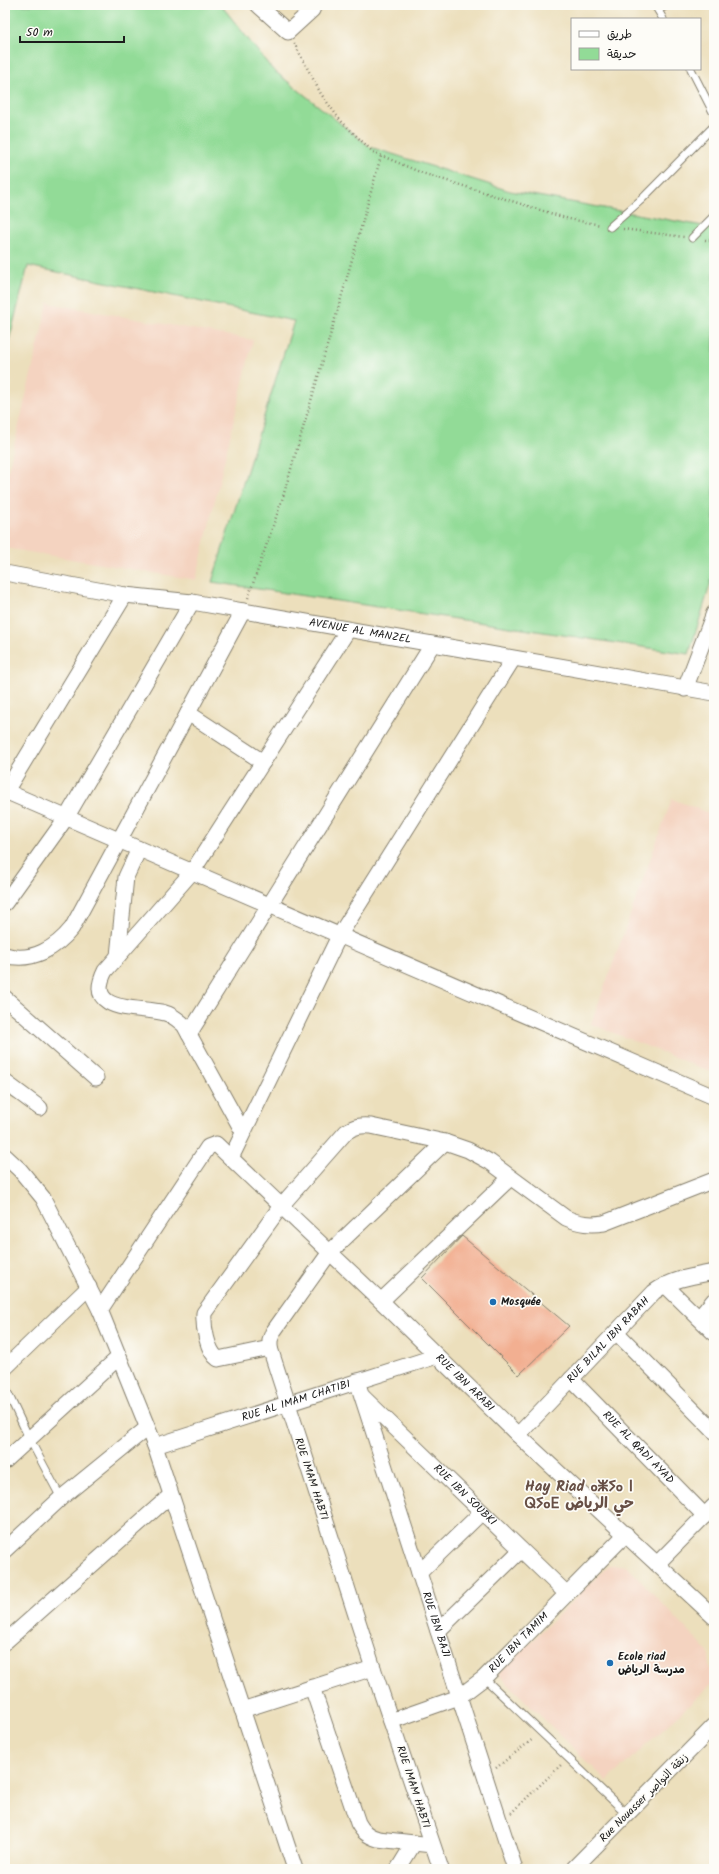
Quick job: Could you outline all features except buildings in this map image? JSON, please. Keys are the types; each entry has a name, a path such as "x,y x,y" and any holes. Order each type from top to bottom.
{"street":[{"path":"258,5 288,32 312,10 314,5"},
{"name":"AVENUE AL MANZEL","path":"5,573 125,595 192,602 714,693"},
{"path":"125,595 5,791 714,1097"},
{"path":"5,903 66,818 192,602"},
{"path":"5,956 33,956 50,949 64,938 72,928 243,611"},
{"path":"685,689 714,612"},
{"path":"243,1132 184,1025 176,1018 166,1013 116,1006 106,1001 101,992 100,980 105,971 192,872 348,630"},
{"path":"189,1034 432,645"},
{"path":"231,1158 339,936 513,659"},
{"path":"188,713 263,762"},
{"path":"118,956 126,877 139,849"},
{"path":"5,998 96,1078"},
{"path":"5,1082 40,1108"},
{"path":"445,1142 330,1252 273,1332 270,1340 270,1348 218,1359 211,1351 203,1321 207,1306 281,1206 346,1132 354,1127 362,1125 371,1126 445,1142 468,1150 490,1162 566,1218 578,1223 591,1225 604,1223 714,1180"},
{"name":"RUE IBN ARABI","path":"100,1310 210,1144 216,1144 381,1301 518,1435 713,1615"},
{"path":"5,1156 20,1170 43,1198 100,1310 155,1446 295,1869"},
{"path":"381,1301 510,1178"},
{"name":"RUE BILAL IBN RABAH","path":"518,1435 654,1292 665,1285 689,1277 714,1272"},
{"path":"665,1285 714,1333"},
{"path":"5,1368 89,1287"},
{"path":"699,1318 714,1300"},
{"path":"616,1332 714,1431"},
{"name":"RUE IMAM HABTI","path":"270,1348 373,1668 440,1869"},
{"name":"RUE AL IMAM CHATIBI","path":"155,1446 437,1356"},
{"path":"5,1460 119,1357"},
{"name":"RUE AL QADI AYAD","path":"571,1379 709,1511"},
{"name":"RUE IBN BAJI","path":"357,1381 515,1869"},
{"name":"RUE IBN SOUBKI","path":"362,1396 567,1594"},
{"path":"5,1550 61,1498 147,1428"},
{"path":"5,1642 171,1495"},
{"path":"657,1564 709,1511"},
{"path":"419,1573 482,1512"},
{"name":"RUE IBN TAMIM","path":"391,1721 459,1698 484,1678 626,1534"},
{"path":"438,1631 521,1550"},
{"path":"242,1710 373,1668"},
{"path":"312,1687 362,1831 378,1839 432,1845"},
{"name":"Rue Nouasser زنقة النواصر","path":"573,1869 714,1726"},
{"path":"398,1869 414,1843"}],"lane":[{"path":"662,18 656,8 667,5"},
{"path":"692,70 714,114"},
{"path":"610,227 642,199 714,126"},
{"path":"692,238 714,216"},
{"path":"5,1387 29,1438 61,1498"},
{"path":"484,1678 627,1814"}],"path":[{"path":"288,32 321,94 336,115 373,152 381,156 422,173 568,219 610,227 714,241"},
{"path":"243,611 282,500 381,156"},
{"path":"485,1776 541,1732"},
{"path":"500,1823 552,1775 568,1758"}],"shaded area":[{"path":"48,303 253,340 196,580 5,548 5,484"},
{"path":"672,799 714,815 714,1073 591,1024"},
{"name":"Ecole riad مدرسة الرياض","path":"626,1565 708,1652 713,1683 607,1781 498,1674 608,1566"}],"green space":[{"path":"5,5 221,5 272,69 370,147 510,191 714,228 714,572 689,654 212,582 294,321 28,266 5,356"}],"place":[{"name":"Mosquée","path":"493,1302"},
{"name":"Ecole riad مدرسة الرياض","path":"610,1663"}],"district":[{"name":"Hay Riad ⴰⵥⵢⴰ ⵏ ⵕⵢⴰⴹ حي الرياض","path":"579,1496"}]}
